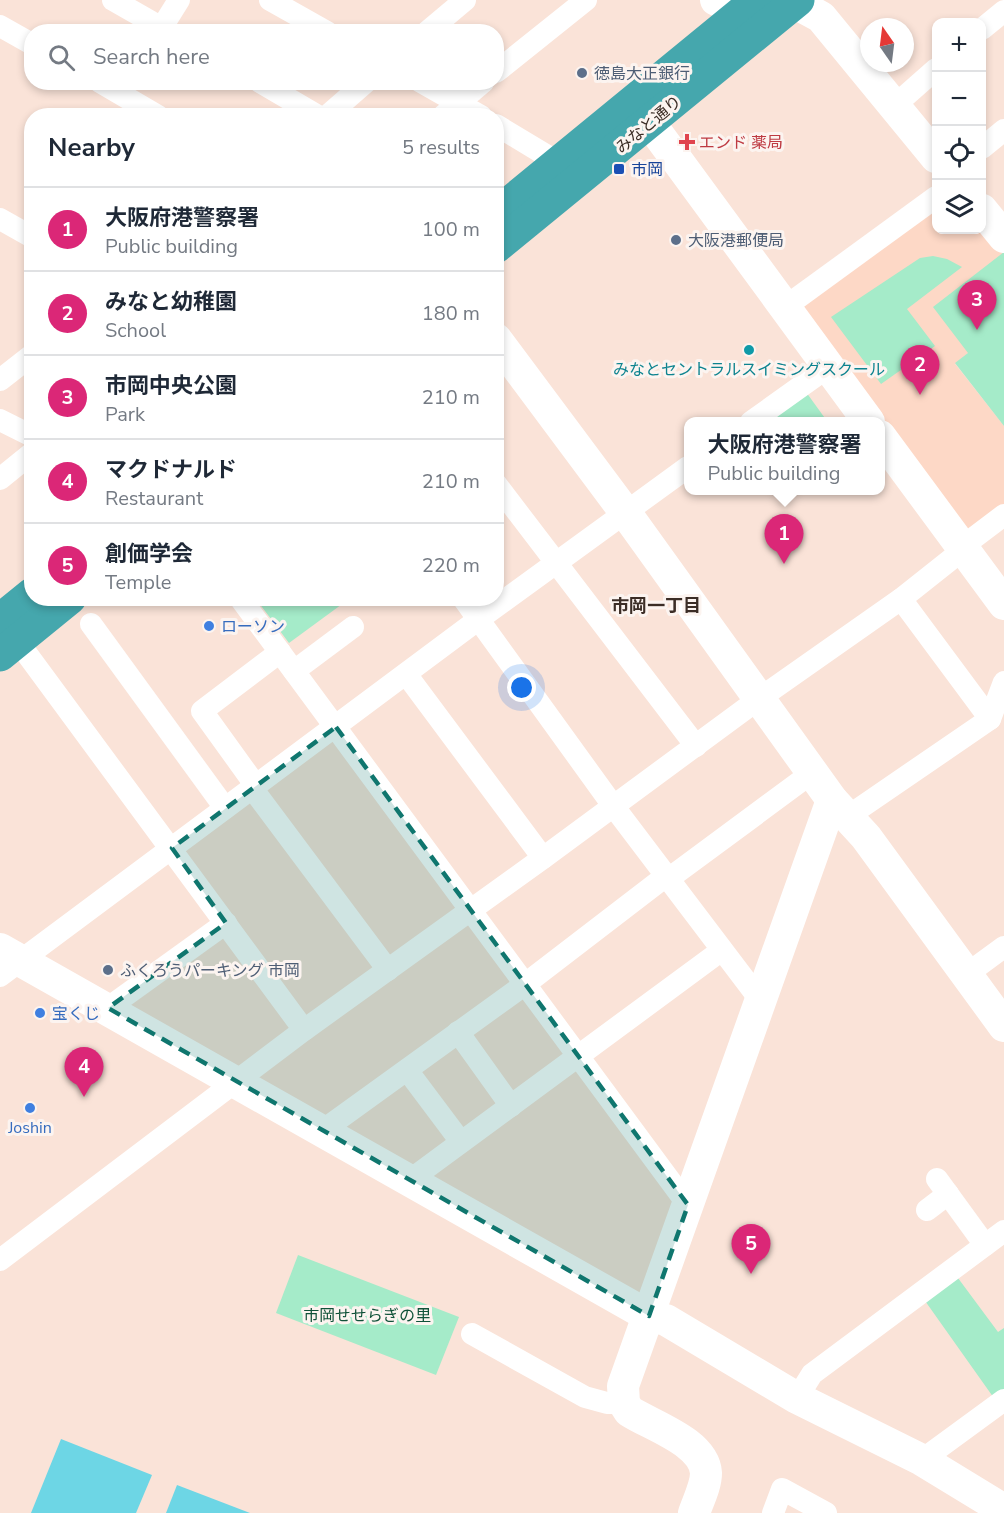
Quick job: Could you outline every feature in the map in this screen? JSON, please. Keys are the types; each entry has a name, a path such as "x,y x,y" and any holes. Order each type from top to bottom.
{"highway":[{"name":"みなと通り","path":"504,240 796,1"},
{"name":"みなと通り","path":"504,208 559,163 739,3"},
{"path":"4,630 24,604"},
{"path":"4,630 54,606"}],"street":[{"path":"113,0 153,24"},
{"path":"166,24 179,0"},
{"path":"270,0 313,24"},
{"path":"436,24 465,0"},
{"path":"504,66 586,0"},
{"path":"739,3 796,1 821,17 932,152"},
{"path":"986,25 1004,10"},
{"path":"0,26 24,40"},
{"path":"894,106 933,72"},
{"path":"121,90 147,108"},
{"path":"274,90 304,108"},
{"path":"336,108 357,90"},
{"path":"430,90 450,108"},
{"path":"452,108 474,90"},
{"path":"649,122 865,417"},
{"path":"504,130 559,163"},
{"path":"986,144 1004,130"},
{"path":"785,307 932,200"},
{"path":"986,216 1004,237"},
{"path":"0,219 24,232"},
{"path":"504,350 625,512 813,772 840,808 866,837 1004,1026"},
{"path":"0,381 24,362"},
{"path":"759,417 828,367"},
{"path":"0,420 24,432"},
{"path":"885,443 1004,604"},
{"path":"0,479 24,460"},
{"path":"504,600 684,470"},
{"path":"504,494 696,746"},
{"path":"3,1254 304,1030 614,807 760,698 901,599 1004,515"},
{"path":"901,599 990,719"},
{"path":"246,606 688,1205"},
{"path":"469,606 614,807 761,1001"},
{"path":"7,962 172,848 497,606"},
{"path":"91,624 225,808"},
{"path":"294,671 353,627"},
{"path":"4,630 172,848 304,1030"},
{"path":"280,652 202,711 251,779 252,789 388,970"},
{"path":"406,674 543,858"},
{"path":"694,1513 705,1480 704,1464 700,1455 687,1443 629,1411 624,1403 623,1386 761,1001 840,808 990,719 1004,682"},
{"path":"322,1131 524,984 666,876 675,874 813,772"},
{"path":"108,1008 226,923"},
{"path":"967,974 1004,947"},
{"path":"410,1180 722,950"},
{"path":"7,962 108,1008 649,1316 666,1320 797,1398 922,1460 1004,1510"},
{"path":"458,1032 511,1106"},
{"path":"406,1070 461,1142"},
{"path":"927,1210 943,1186 985,1245"},
{"path":"797,1398 812,1374 1004,1231"},
{"path":"472,1334 585,1397 607,1403 624,1403"},
{"path":"922,1460 1004,1400"},
{"path":"773,1513 782,1489 826,1513"}],"highlighted area":[{"path":"336,727 688,1205 649,1316 108,1008 226,923 172,848"}],"shaded area":[{"path":"932,208 932,234 986,234 1004,252 968,353 955,364 1004,426 1004,510 967,537 885,427 885,417 877,417 796,308"}],"green space":[{"path":"1004,252 1004,426 955,363 968,353 933,307"},
{"path":"933,256 947,259 962,267 907,309 935,346 881,384 831,317 920,258"},
{"path":"806,392 824,417 774,417"},
{"path":"261,606 339,606 289,643"},
{"name":"市岡せせらぎの里","path":"298,1255 459,1317 436,1375 276,1313"},
{"path":"955,1274 998,1332 1004,1328 1004,1395 996,1401 923,1298"}],"water":[{"path":"61,1439 152,1475 136,1513 31,1513"},
{"path":"177,1485 250,1513 166,1513"}],"place":[{"name":"徳島大正銀行","path":"582,73"},
{"name":"エンド 薬局","path":"687,142"},
{"name":"市岡","path":"619,169"},
{"name":"大阪港郵便局","path":"676,240"},
{"name":"市岡中央公園","path":"977,330"},
{"name":"みなとセントラルスイミングスクール","path":"749,350"},
{"name":"みなと幼稚園","path":"920,395"},
{"name":"大阪府港警察署","path":"784,564"},
{"name":"ローソン","path":"209,626"},
{"name":"ふくろうパーキング 市岡","path":"108,970"},
{"name":"宝くじ","path":"40,1013"},
{"name":"マクドナルド","path":"84,1097"},
{"name":"Joshin","path":"30,1108"},
{"name":"創価学会","path":"751,1274"}],"district":[{"name":"市岡一丁目","path":"656,606"}]}
